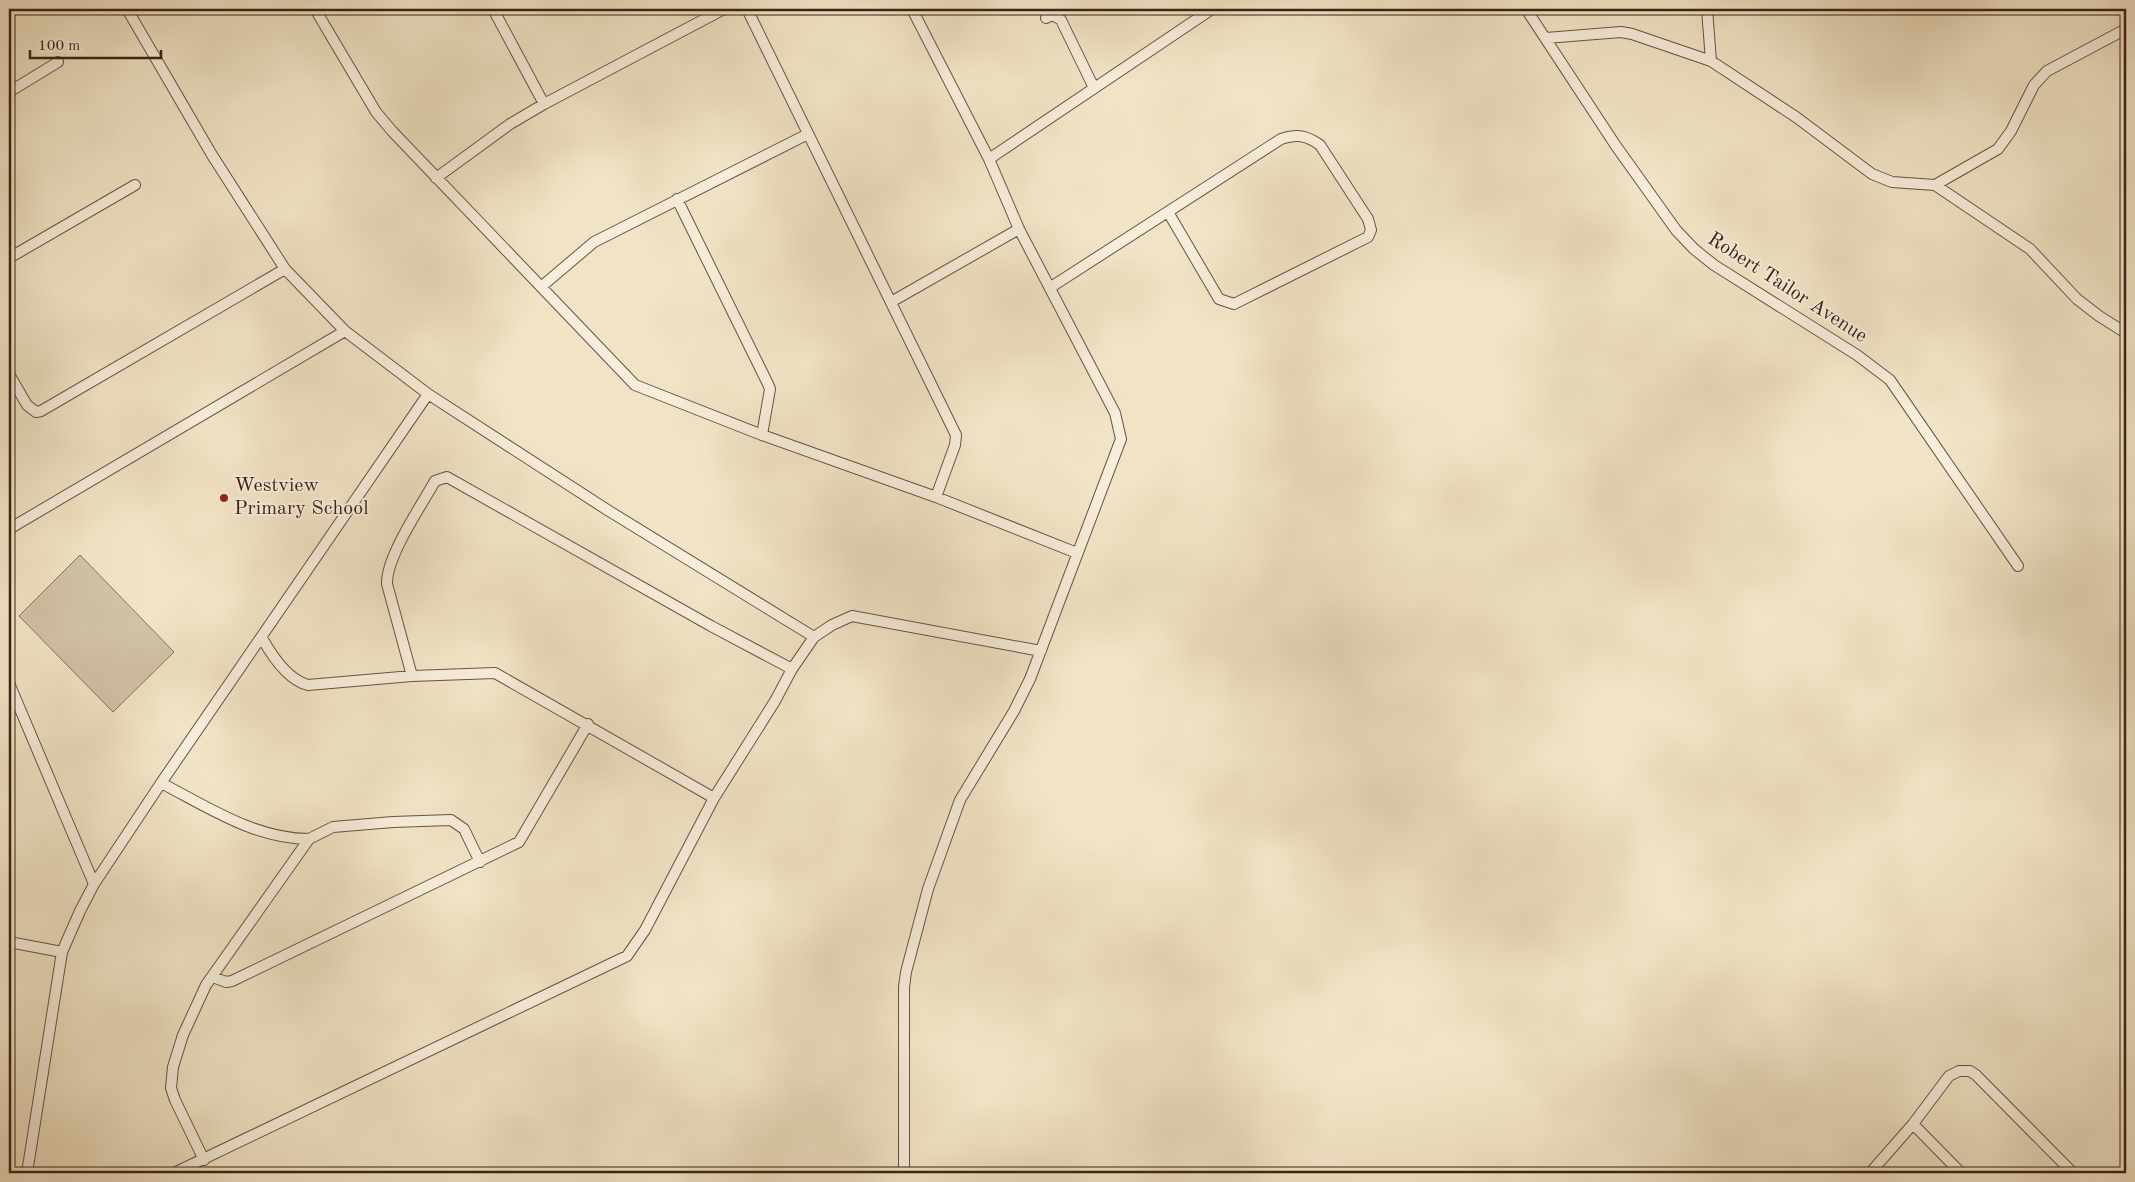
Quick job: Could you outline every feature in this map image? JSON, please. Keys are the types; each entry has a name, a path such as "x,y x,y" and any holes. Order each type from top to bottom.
{"street":[{"path":"127,9 212,155 285,269 345,330 428,394 617,516 814,637"},
{"path":"315,9 376,112 436,178 635,385 762,435 936,497 1077,553"},
{"path":"492,9 544,104"},
{"path":"436,178 510,124 544,104 724,9"},
{"path":"747,9 956,435 955,445 936,497"},
{"path":"904,1173 904,987 923,907 964,792 1014,711 1030,679 1120,439 1115,413 1052,287 1019,229 990,159 912,9"},
{"path":"990,159 1212,9"},
{"name":"Robert Tailor Avenue","path":"1526,9 1637,175 1694,249 1714,265 1858,356 1890,380 2018,566"},
{"path":"1707,9 1712,60"},
{"path":"1046,18 1053,15 1061,20 1094,88"},
{"path":"1936,185 1998,149 2011,131 2034,85 2043,74 2075,54 2126,29"},
{"path":"1546,38 1621,32 1712,60 1796,117 1872,174 1892,182 1936,185 2030,249 2077,299 2098,316 2126,333"},
{"path":"9,92 58,62"},
{"path":"541,287 586,247 808,134"},
{"path":"1052,287 1168,212 1281,139 1296,134 1311,138 1320,145 1368,218 1371,230 1368,237 1234,304 1219,299 1168,212"},
{"path":"9,258 135,185"},
{"path":"677,199 770,389 762,435"},
{"path":"891,302 1019,229"},
{"path":"9,374 27,405 36,412 41,411 285,269"},
{"path":"9,529 345,330"},
{"path":"27,1173 62,952 94,884 161,783 428,394"},
{"path":"412,676 387,584 386,573 397,549 435,481 447,477 711,626 792,668"},
{"path":"174,1173 627,956 645,930 714,798 775,701 792,668 814,637 832,625 852,616 1040,651"},
{"path":"262,638 271,654 300,683 308,685 412,676 495,672 714,798"},
{"path":"9,683 94,884"},
{"path":"213,977 226,982 232,981 511,847 523,836 588,724"},
{"path":"161,783 257,831 292,839 309,839 333,827 451,820 461,824 464,828 480,862"},
{"path":"204,1160 175,1100 171,1078 190,1019 200,995 309,839"},
{"path":"9,942 62,952"},
{"path":"1870,1173 1914,1124 1949,1076 1959,1071 1970,1072 2073,1173"},
{"path":"1914,1124 1961,1173"}],"shaded area":[{"path":"80,555 174,652 113,712 19,616"}],"place":[{"name":"Westview Primary School","path":"224,498"}]}
